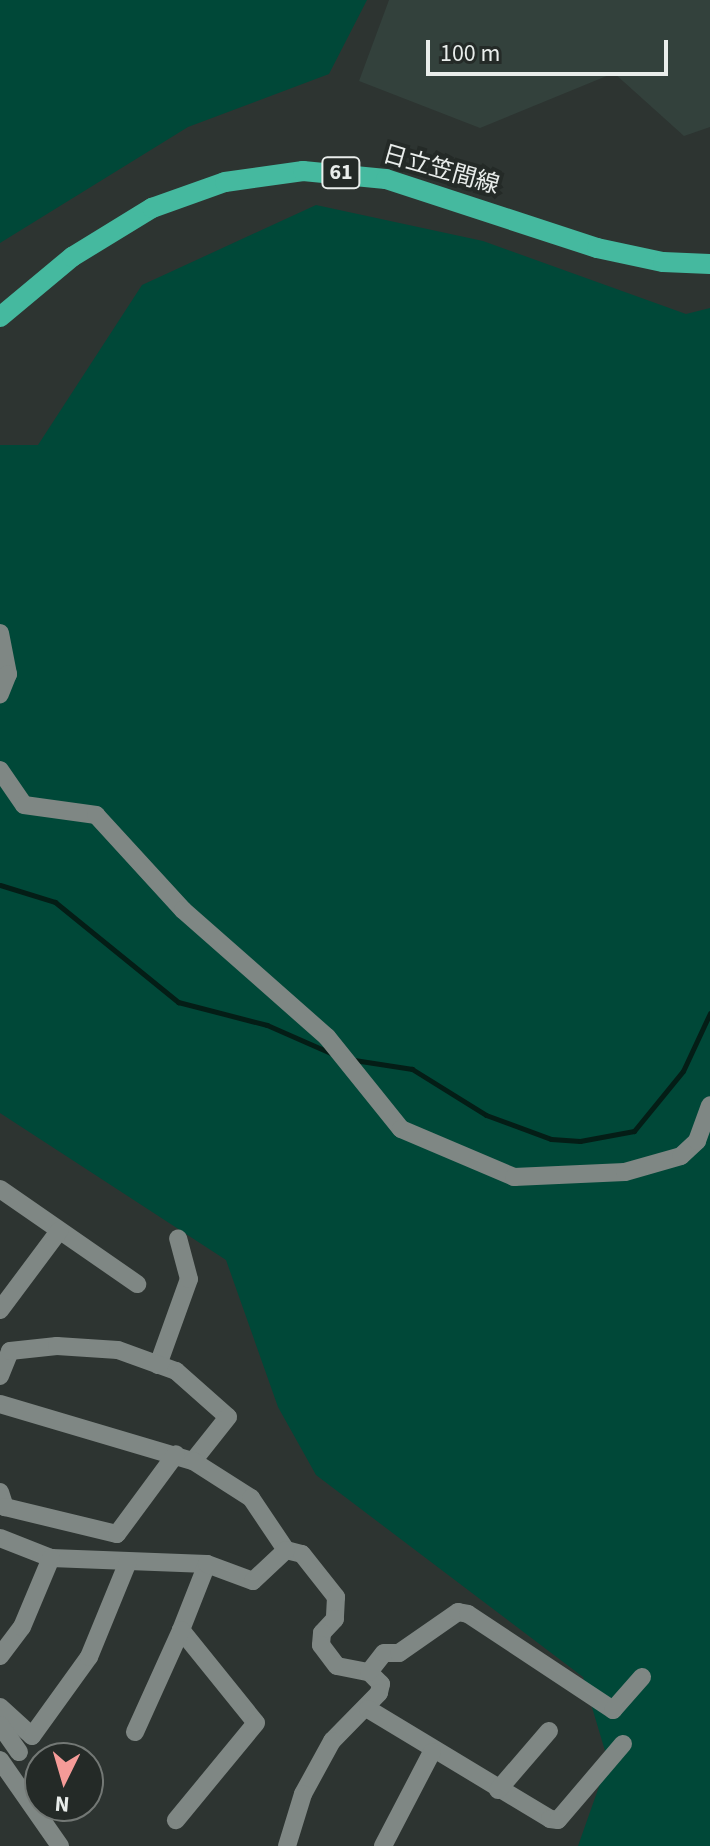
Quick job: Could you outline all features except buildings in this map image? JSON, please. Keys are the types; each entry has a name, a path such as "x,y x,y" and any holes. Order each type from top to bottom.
{"main road":[{"name":"日立笠間線","path":"0,317 72,257 152,208 225,182 303,171 399,182 597,248 663,262 710,264"}],"street":[{"path":"0,633 8,674 0,694"},
{"path":"0,770 24,805 96,815 183,910 327,1037 401,1129 514,1177 612,1173 657,1166 681,1156 697,1141 710,1105"},
{"path":"0,1189 137,1284"},
{"path":"2,1304 59,1231"},
{"path":"158,1365 189,1279 178,1238"},
{"path":"0,1376 10,1351 25,1348 118,1350 176,1371 228,1417 184,1457 117,1534 5,1507 0,1492"},
{"path":"0,1404 184,1457 251,1498 286,1550 302,1554 336,1597 335,1619 322,1633 321,1645 337,1666 369,1672 381,1684 368,1709 351,1718 332,1741 303,1794 287,1846"},
{"path":"0,1538 51,1558 207,1564 253,1581 286,1550"},
{"path":"0,1656 22,1627 51,1558"},
{"path":"0,1707 32,1736 89,1657 128,1562"},
{"path":"135,1732 207,1564"},
{"path":"369,1672 384,1653 399,1653 458,1612 468,1614 613,1710 642,1677"},
{"path":"176,1820 256,1723 181,1630"},
{"path":"368,1709 432,1752 558,1820 623,1744"},
{"path":"0,1725 19,1752"},
{"path":"498,1790 549,1731"},
{"path":"383,1846 432,1752"},
{"path":"0,1760 28,1786 60,1846"}],"shaded area":[{"path":"389,0 710,0 710,127 684,136 614,73 480,128 359,81"}],"green space":[{"path":"0,0 367,0 329,74 188,127 0,243"},
{"path":"316,205 483,241 686,314 710,308 710,1846 578,1846 608,1761 583,1677 316,1475 278,1407 226,1260 0,1113 0,445 38,445 142,285"}],"waterway":[{"path":"0,885 55,902 178,1002 267,1025 333,1054"},
{"path":"354,1060 412,1069 486,1115 551,1139 580,1141 634,1131 683,1071 710,1013"}]}
